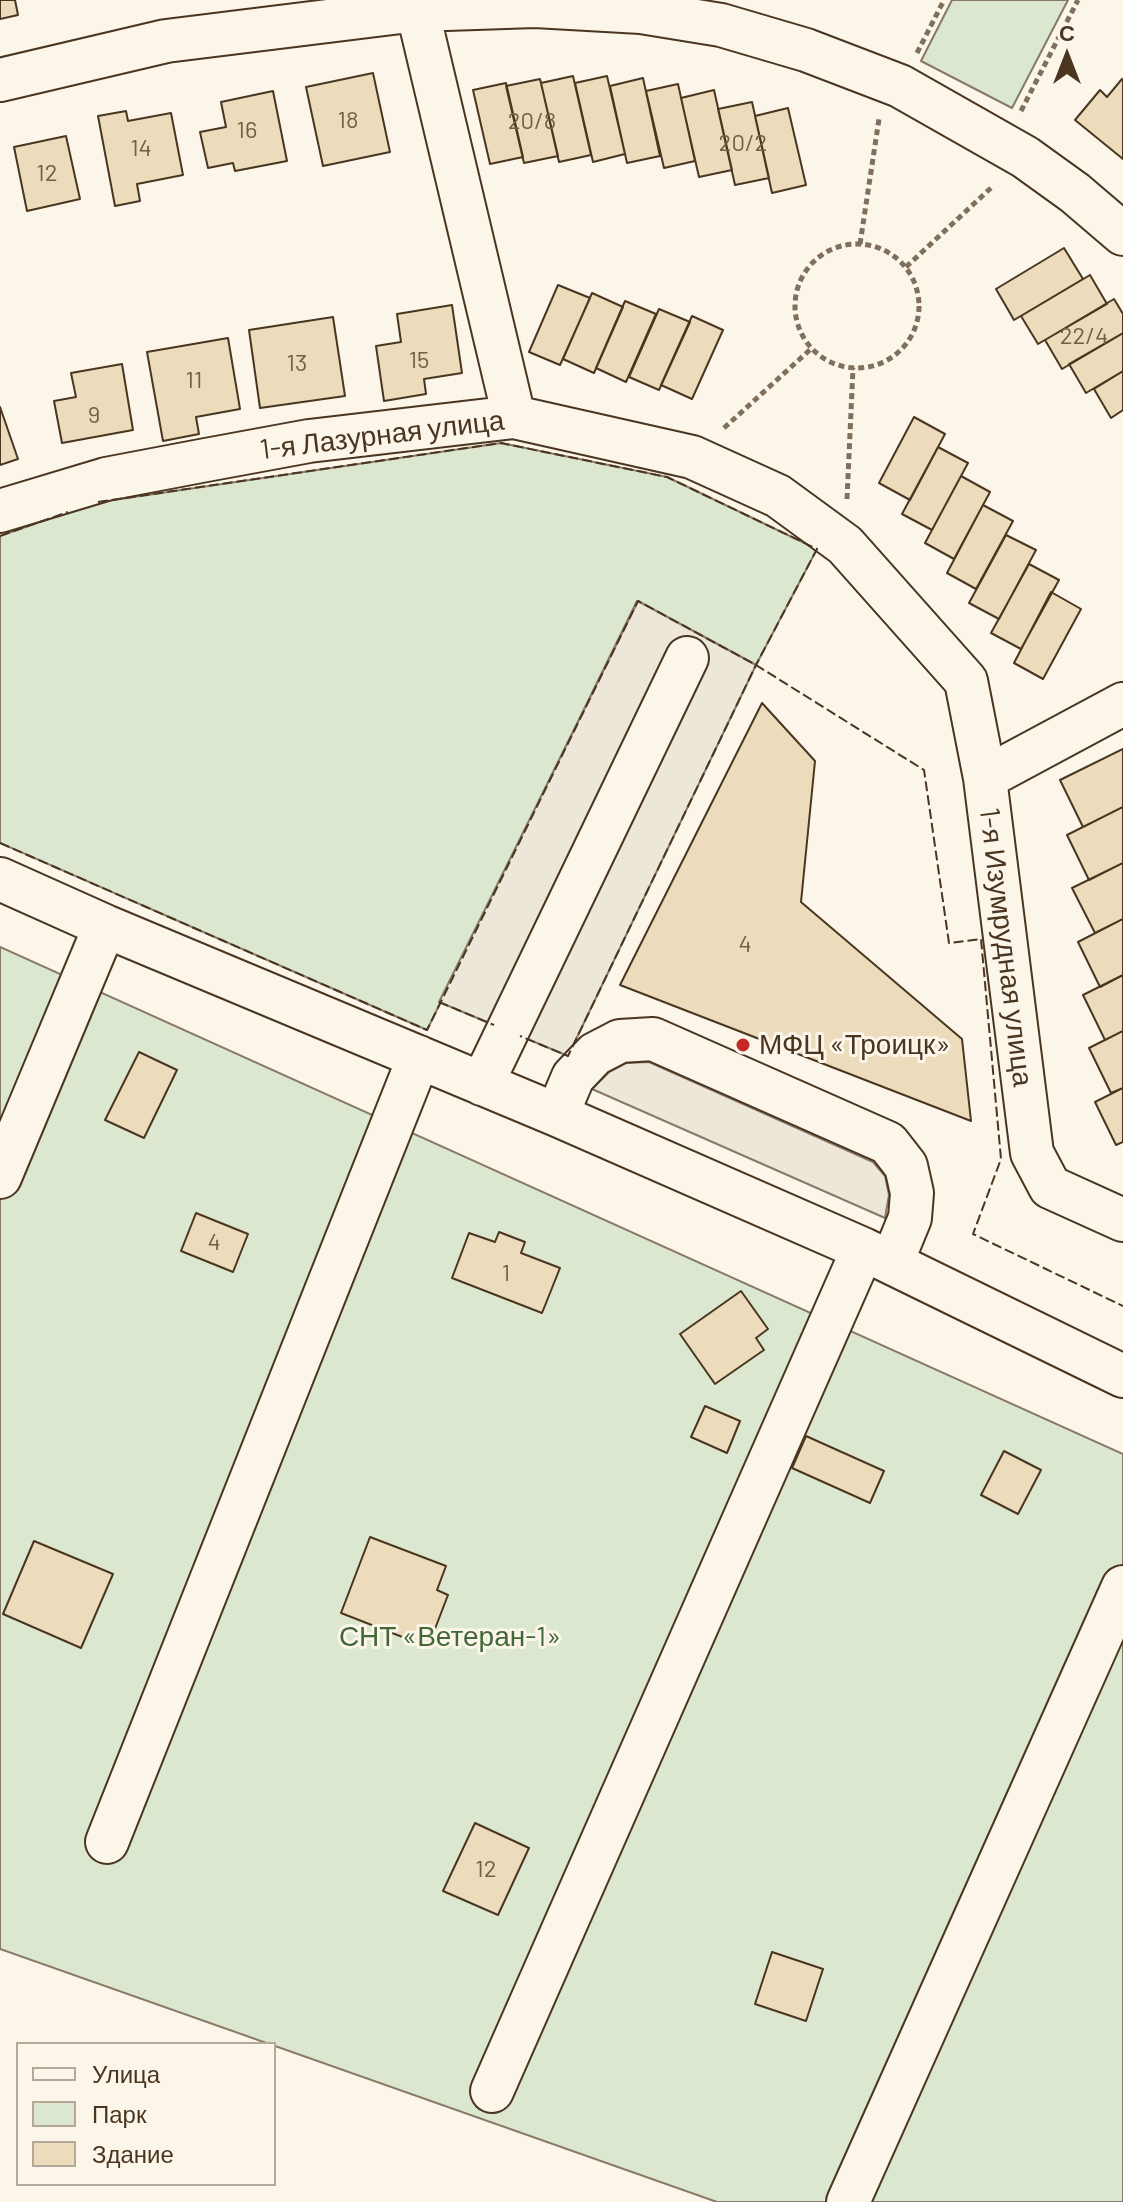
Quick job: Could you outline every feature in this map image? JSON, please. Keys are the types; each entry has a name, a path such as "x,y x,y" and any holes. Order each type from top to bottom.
{"street":[{"path":"416,5 514,417"},
{"path":"0,80 166,41 416,5 535,6 655,14 721,25 806,50 893,83 1014,150 1075,193 1123,234"},
{"name":"1-я Лазурная улица","path":"0,511 106,479 309,441 514,417 692,457 778,496 845,545 966,681 985,778"},
{"path":"482,1084 687,658"},
{"name":"1-я Изумрудная улица","path":"1123,704 985,778 1032,1153 1050,1187 1123,1220"},
{"path":"0,879 557,1115 878,1256 1123,1376"},
{"path":"0,1177 105,926"},
{"path":"492,2091 878,1256 910,1218 912,1193 906,1166 888,1143 653,1039 620,1041 595,1054 573,1077 557,1115"},
{"path":"107,1842 419,1057"},
{"path":"848,2202 1123,1587"}],"path":[{"path":"860,244 893,83 944,0"},
{"path":"906,267 1014,150 1078,0"},
{"path":"847,244 860,244 869,244 890,253 906,267 917,286 920,307 915,329 906,345 891,359 873,366 853,368 834,364 804,339 796,321 795,301 799,282 810,265 827,251 847,244"},
{"path":"692,457 812,348"},
{"path":"845,545 853,368"}],"green space":[{"path":"952,0 1068,0 1012,108 921,61"},
{"path":"501,443 667,477 817,549 756,665 637,601 427,1030 0,843 0,536 93,503"},
{"name":"СНТ «Ветеран-1»","path":"0,947 1123,1454 1123,2202 717,2202 276,2046 276,2042 264,2042 0,1949"}],"shaded area":[{"path":"638,601 756,665 568,1056 439,1002"},
{"path":"649,1062 873,1162 885,1176 889,1195 885,1218 592,1089 609,1072 626,1063"}],"building":[{"path":"0,0 15,0 18,15 0,19"},
{"path":"373,73 390,152 323,166 306,87"},
{"path":"573,76 591,155 559,162 541,83"},
{"path":"607,76 625,154 593,162 575,83"},
{"path":"643,78 660,156 627,163 610,86"},
{"path":"540,79 558,156 524,163 506,86"},
{"path":"1122,79 1123,159 1075,120 1100,90 1107,97"},
{"path":"506,83 523,157 490,164 473,90"},
{"path":"678,84 695,161 664,168 646,91"},
{"path":"714,90 732,170 699,177 681,98"},
{"path":"273,91 287,161 235,171 233,163 208,168 200,132 226,127 221,102"},
{"path":"752,102 769,178 735,185 718,109"},
{"path":"788,108 806,185 772,193 755,116"},
{"path":"126,111 128,121 171,113 183,175 137,184 140,201 115,206 98,116"},
{"path":"66,136 80,199 27,211 14,147"},
{"path":"1064,248 1083,279 1014,320 996,289"},
{"path":"1090,275 1107,304 1038,344 1021,316"},
{"path":"558,285 590,298 560,365 529,352"},
{"path":"592,293 623,307 594,373 563,359"},
{"path":"1114,299 1123,314 1123,333 1062,369 1045,340"},
{"path":"625,301 656,314 626,382 596,368"},
{"path":"452,305 462,373 424,379 426,394 384,401 376,346 401,342 397,314"},
{"path":"659,309 690,322 659,390 629,377"},
{"path":"692,316 723,330 692,399 661,385"},
{"path":"333,317 345,396 260,408 249,330"},
{"path":"1123,333 1123,371 1086,393 1069,364"},
{"path":"228,338 240,409 196,417 199,434 163,441 147,352"},
{"path":"122,364 133,430 62,443 54,401 76,397 71,373"},
{"path":"1123,371 1123,410 1111,418 1094,389"},
{"path":"0,407 18,459 0,465"},
{"path":"914,417 945,434 910,500 879,483"},
{"path":"938,447 968,463 932,530 902,514"},
{"path":"961,476 990,492 954,559 925,543"},
{"path":"983,505 1013,521 976,589 947,573"},
{"path":"1006,535 1036,550 999,619 969,603"},
{"path":"1029,564 1059,580 1021,649 991,633"},
{"path":"1051,592 1081,609 1043,679 1014,663"},
{"path":"762,703 815,761 801,902 962,1039 971,1121 620,985"},
{"path":"1123,749 1123,807 1083,827 1060,780"},
{"path":"1123,807 1123,863 1089,880 1067,835"},
{"path":"1123,863 1123,919 1095,933 1072,888"},
{"path":"1123,919 1123,975 1100,987 1078,942"},
{"path":"1123,975 1123,1031 1105,1040 1083,995"},
{"path":"1123,1031 1123,1088 1111,1093 1089,1048"},
{"path":"139,1052 177,1070 144,1138 105,1120"},
{"path":"1123,1088 1123,1142 1116,1145 1095,1102"},
{"path":"196,1213 248,1234 233,1272 181,1251"},
{"path":"499,1232 525,1242 521,1253 560,1268 542,1313 452,1278 469,1233 495,1242"},
{"path":"741,1291 768,1329 756,1338 764,1350 715,1384 680,1334"},
{"path":"705,1406 740,1421 727,1453 691,1437"},
{"path":"806,1436 884,1471 870,1503 792,1468"},
{"path":"1004,1451 1041,1470 1018,1514 981,1495"},
{"path":"370,1537 446,1566 437,1590 448,1595 428,1647 341,1613"},
{"path":"34,1541 113,1574 81,1648 3,1614"},
{"path":"475,1823 529,1848 498,1915 443,1891"},
{"path":"772,1952 823,1969 806,2021 755,2004"}],"fence":[{"path":"98,502 501,443 667,477 817,549 756,665 568,1056 520,1036"},
{"path":"0,536 68,512"},
{"path":"0,843 427,1030 638,601 756,665 924,770 949,943 981,939 1001,1159 973,1234 1123,1306"},
{"path":"439,1002 494,1025"}],"place":[{"name":"МФЦ «Троицк»","path":"743,1045"}]}
